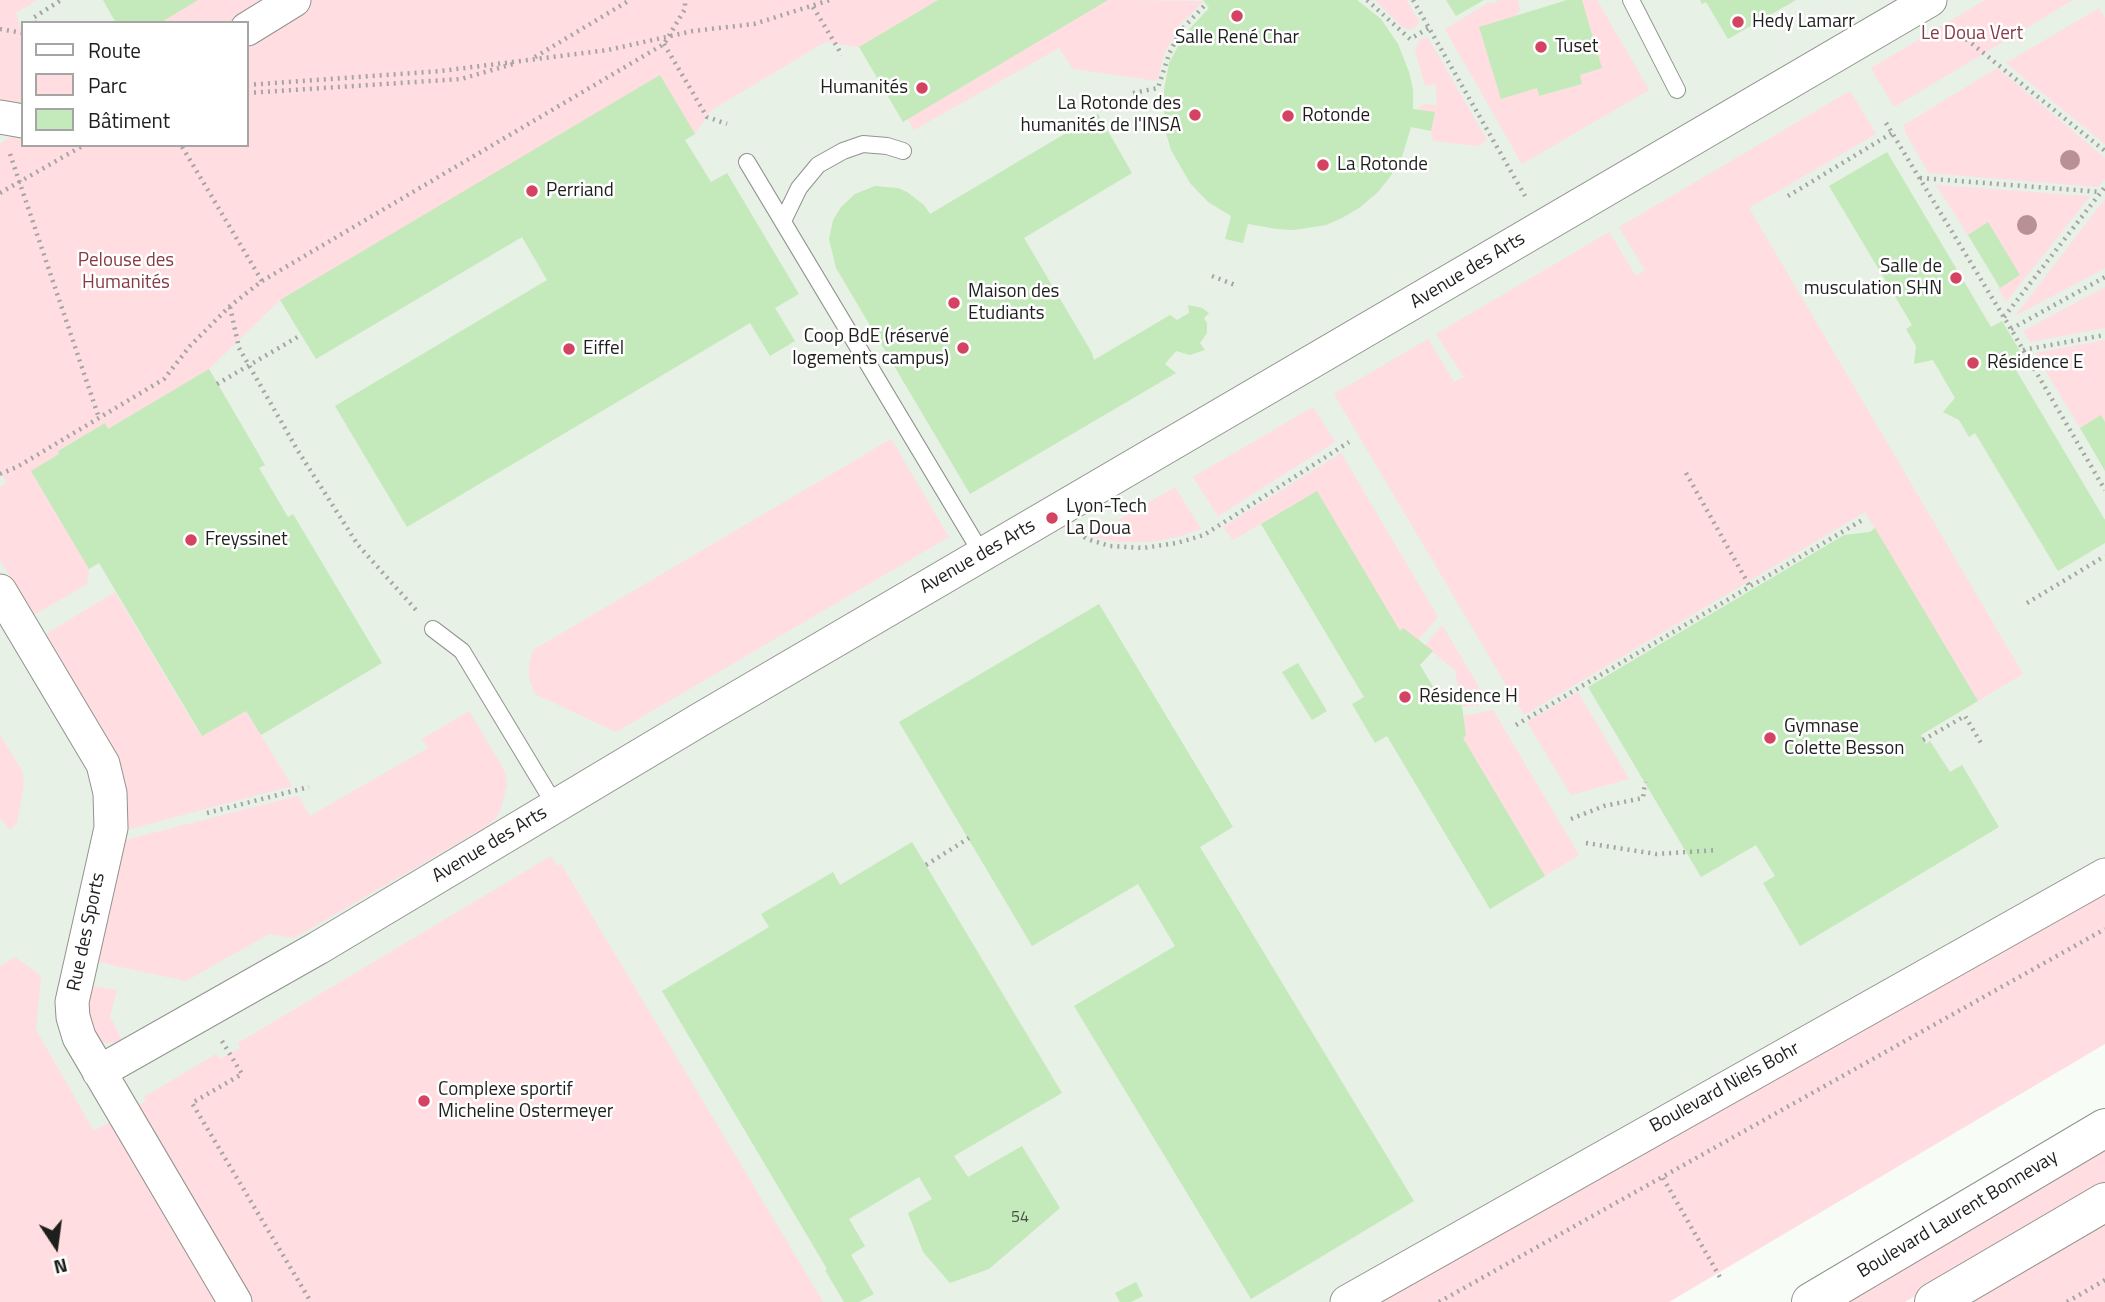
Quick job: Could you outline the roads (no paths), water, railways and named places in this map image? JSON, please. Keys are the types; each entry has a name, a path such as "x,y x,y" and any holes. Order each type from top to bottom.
{"main road":[{"name":"Boulevard Laurent Bonnevay","path":"1811,1302 2105,1128"},
{"path":"1934,1302 2105,1202"}],"street":[{"path":"248,28 294,0"},
{"name":"Avenue des Arts","path":"99,1072 318,948 555,805 1542,227 1936,10"},
{"name":"Rue des Sports","path":"0,591 103,764 110,793 111,828 72,1002 79,1037 235,1302"},
{"name":"Boulevard Niels Bohr","path":"1347,1302 2105,876"}],"lane":[{"path":"1631,0 1677,90"},
{"path":"783,221 799,188 818,165 843,151 863,144 904,151"},
{"path":"747,162 982,554"},
{"path":"433,629 462,651 555,805"}],"place":[{"name":"Salle René Char","path":"1237,16"},
{"name":"Hedy Lamarr","path":"1738,22"},
{"name":"Tuset","path":"1541,47"},
{"name":"Humanités","path":"922,88"},
{"name":"La Rotonde des humanités de l'INSA","path":"1195,115"},
{"name":"Rotonde","path":"1288,116"},
{"name":"La Rotonde","path":"1323,165"},
{"name":"Perriand","path":"532,191"},
{"name":"Salle de musculation SHN","path":"1956,278"},
{"name":"Maison des Etudiants","path":"954,303"},
{"name":"Coop BdE (réservé logements campus)","path":"963,348"},
{"name":"Eiffel","path":"569,349"},
{"name":"Résidence E","path":"1973,363"},
{"name":"Lyon-Tech La Doua","path":"1052,518"},
{"name":"Freyssinet","path":"191,540"},
{"name":"Résidence H","path":"1405,697"},
{"name":"Gymnase Colette Besson","path":"1770,738"},
{"name":"Complexe sportif Micheline Ostermeyer","path":"424,1101"}],"park label":[{"name":"Le Doua Vert","path":"1972,34"},
{"name":"Pelouse des Humanités","path":"126,272"}]}
